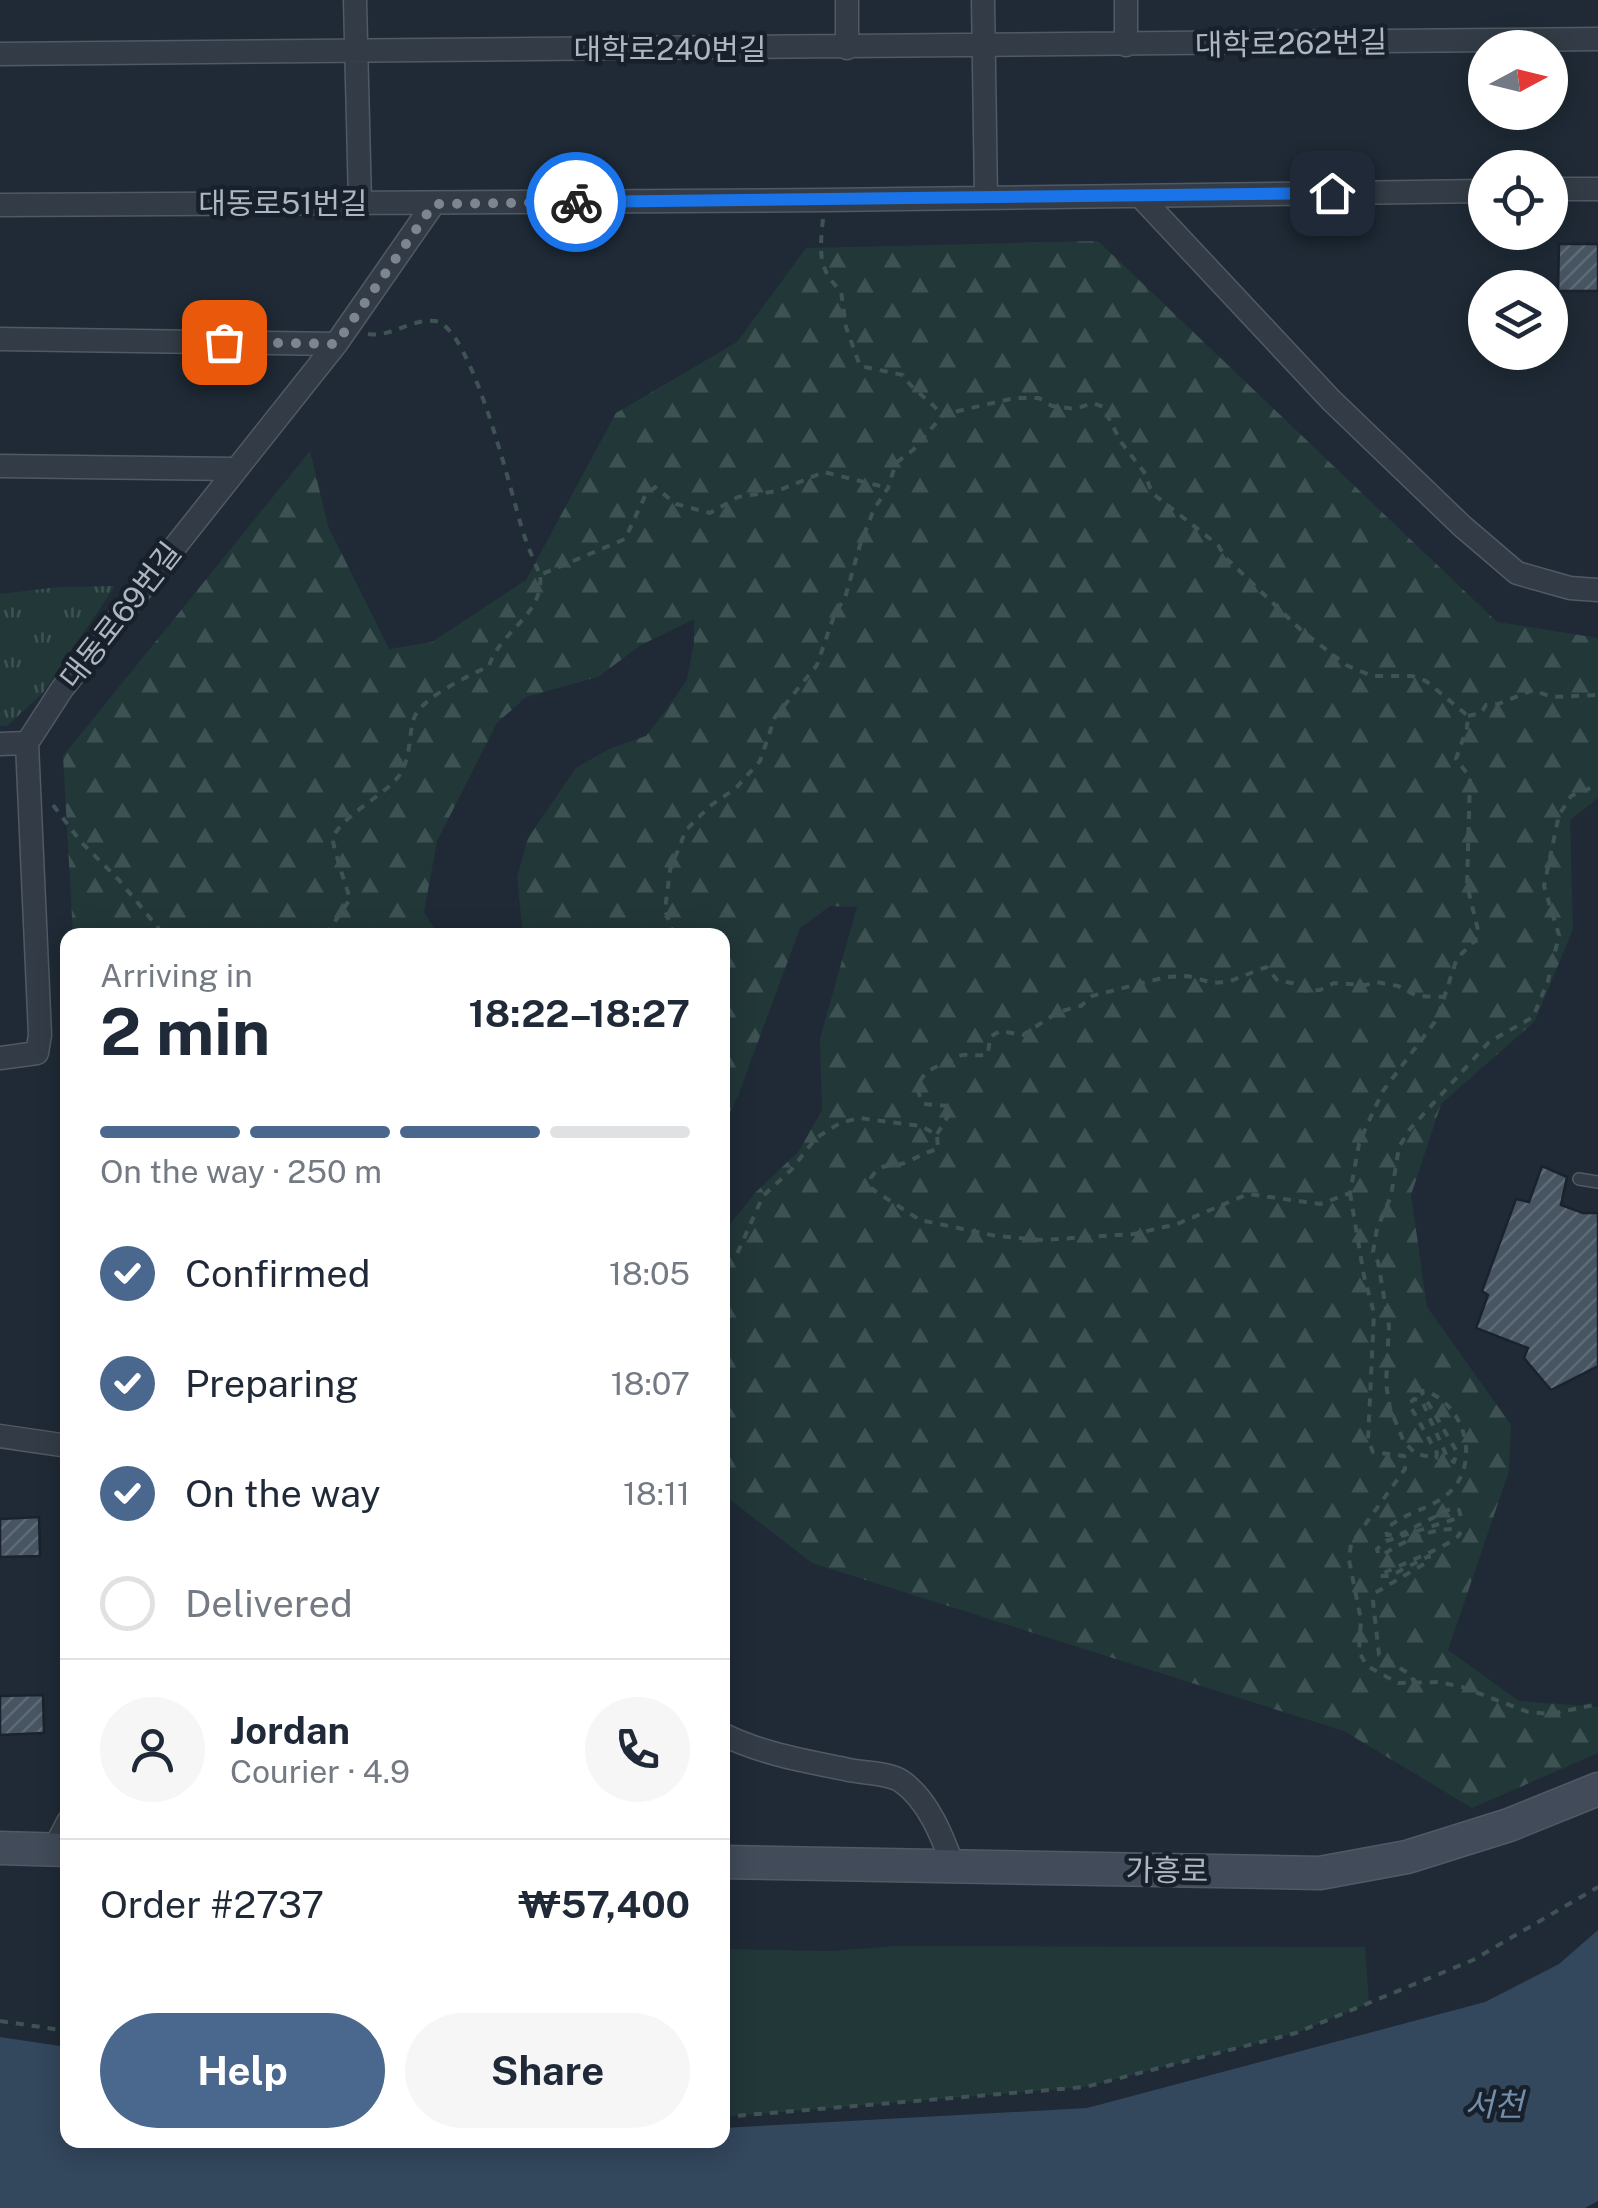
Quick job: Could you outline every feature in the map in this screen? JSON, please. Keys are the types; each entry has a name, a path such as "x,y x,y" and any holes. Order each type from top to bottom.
{"main road":[{"name":"가흥로","path":"730,1862 1320,1873 1407,1858 1509,1825 1598,1788"},
{"path":"0,1848 60,1840"}],"street":[{"path":"355,0 360,203"},
{"path":"847,0 847,48"},
{"path":"983,0 986,198"},
{"path":"1126,0 1126,45"},
{"name":"대학로262번길","path":"983,47 1598,39"},
{"name":"대학로240번길","path":"0,54 983,47"},
{"path":"1568,190 1598,189"},
{"name":"대동로51번길","path":"0,205 434,204 1468,190"},
{"path":"1140,196 1331,400 1517,574 1570,588 1598,590"},
{"name":"대동로69번길","path":"27,744 62,689 342,335 434,204"},
{"path":"0,339 342,335"},
{"path":"0,466 234,469"},
{"path":"0,744 27,744 40,1035 37,1054 0,1058"},
{"path":"0,1436 60,1445"},
{"path":"730,1738 802,1761 900,1780 928,1814 953,1866"}],"lane":[{"path":"1579,1180 1598,1182"}],"path":[{"path":"827,200 819,260 841,292 846,327 860,366 903,375 916,394 933,403 942,416"},
{"path":"331,928 350,899 333,842 339,827 400,775 413,738 414,719 423,706 489,666 493,653 514,626 533,610 542,589 493,421 448,327 437,321 370,336 342,335"},
{"path":"671,928 665,910 670,870 686,830 736,788 760,761 775,717 818,665 845,598 860,545 874,509 888,488 896,462 913,450 942,416 1015,398 1040,398 1052,406 1075,409 1093,403 1103,407 1121,442 1144,472 1152,493 1218,545 1226,558 1302,631 1360,672 1372,676 1412,676 1426,681 1468,716"},
{"path":"540,576 626,539 645,496 655,487 676,504 710,514 738,497 777,491 824,472 888,488"},
{"path":"1468,716 1480,713 1486,705 1533,690 1552,696 1598,696"},
{"path":"1468,716 1456,759 1470,777 1472,792 1467,885 1478,930 1475,941 1457,958 1437,1019 1383,1091 1366,1125 1350,1193 1374,1313 1368,1440 1373,1452 1404,1456 1405,1469 1351,1544 1349,1560 1360,1620 1358,1652 1366,1666 1398,1683 1439,1682 1462,1687 1528,1712 1551,1714 1598,1704"},
{"path":"1416,1685 1411,1675 1379,1655 1373,1601 1375,1593 1429,1561 1430,1556 1390,1576 1379,1576 1403,1562 1452,1544 1460,1534 1456,1529 1444,1529 1420,1535 1384,1554 1378,1554 1377,1548 1386,1541 1461,1517 1459,1510 1452,1508 1401,1534 1387,1534 1386,1530 1393,1522 1441,1499 1461,1478 1466,1436 1455,1410 1421,1391 1457,1452 1454,1462 1448,1459 1422,1401 1414,1399 1410,1404 1438,1453 1436,1458 1416,1454 1404,1442 1396,1425 1386,1384 1388,1326 1373,1252 1377,1229 1391,1196 1399,1147 1410,1128 1489,1042 1533,1017 1548,980 1559,935 1544,886 1558,815 1571,796 1598,785"},
{"path":"52,804 158,928"},
{"path":"1350,1193 1320,1204 1248,1194 1177,1224 1134,1234 1042,1240 996,1236 920,1220 872,1189 871,1178 884,1164 904,1164 918,1154 938,1149 937,1134 950,1113 948,1106 924,1104 919,1096 920,1079 928,1068 962,1055 988,1054 990,1037 1000,1031 1023,1034 1092,996 1166,977 1228,982 1266,967 1278,981 1292,982 1306,991 1334,983 1376,982 1398,986 1417,996 1445,997"},
{"path":"730,1254 737,1254 763,1196 791,1170 816,1138 840,1123 859,1118 921,1126 937,1134"},
{"path":"730,2117 1085,2087 1296,2033 1473,1960 1598,1886"},
{"path":"0,2021 60,2030"}],"green space":[{"path":"1098,241 1497,622 1598,638 1598,798 1570,820 1573,929 1535,1021 1441,1104 1411,1195 1427,1307 1511,1425 1509,1471 1448,1650 1519,1701 1598,1707 1598,1753 1472,1808 1344,1731 812,1563 730,1499 730,1224 755,1193 799,1151 822,1110 820,1039 857,907 830,906 800,928 730,1112 730,928 522,928 517,877 528,838 576,768 609,749 646,736 687,680 694,619 641,645 598,677 526,697 497,723 437,841 424,912 434,928 73,928 63,756 310,451 328,526 389,649 432,642 526,580 616,413 737,342 806,248"},
{"path":"115,586 43,693 7,726 0,726 0,594"},
{"path":"895,1946 1365,1947 1369,2003 1296,2033 1085,2087 730,2116 730,1949 832,1951"}],"water":[{"name":"서천","path":"1598,1930 1598,2201 1585,2208 0,2208 0,2037 60,2046 60,2148 730,2148 730,2128 1087,2108 1485,2002 1559,1964"}],"building":[{"path":"1568,244 1598,244 1598,291 1568,291 1568,270 1558,270 1559,250 1568,250"},
{"path":"1542,1166 1567,1177 1561,1205 1583,1213 1598,1213 1598,1366 1551,1390 1524,1358 1528,1348 1476,1328 1488,1295 1482,1291 1516,1199 1529,1202"},
{"path":"39,1517 40,1556 0,1557 0,1519"},
{"path":"43,1695 44,1733 0,1735 0,1696"}],"way so far":[{"path":"224,342 336,344 434,204 576,202"}],"route":[{"path":"576,202 1332,193"}]}
